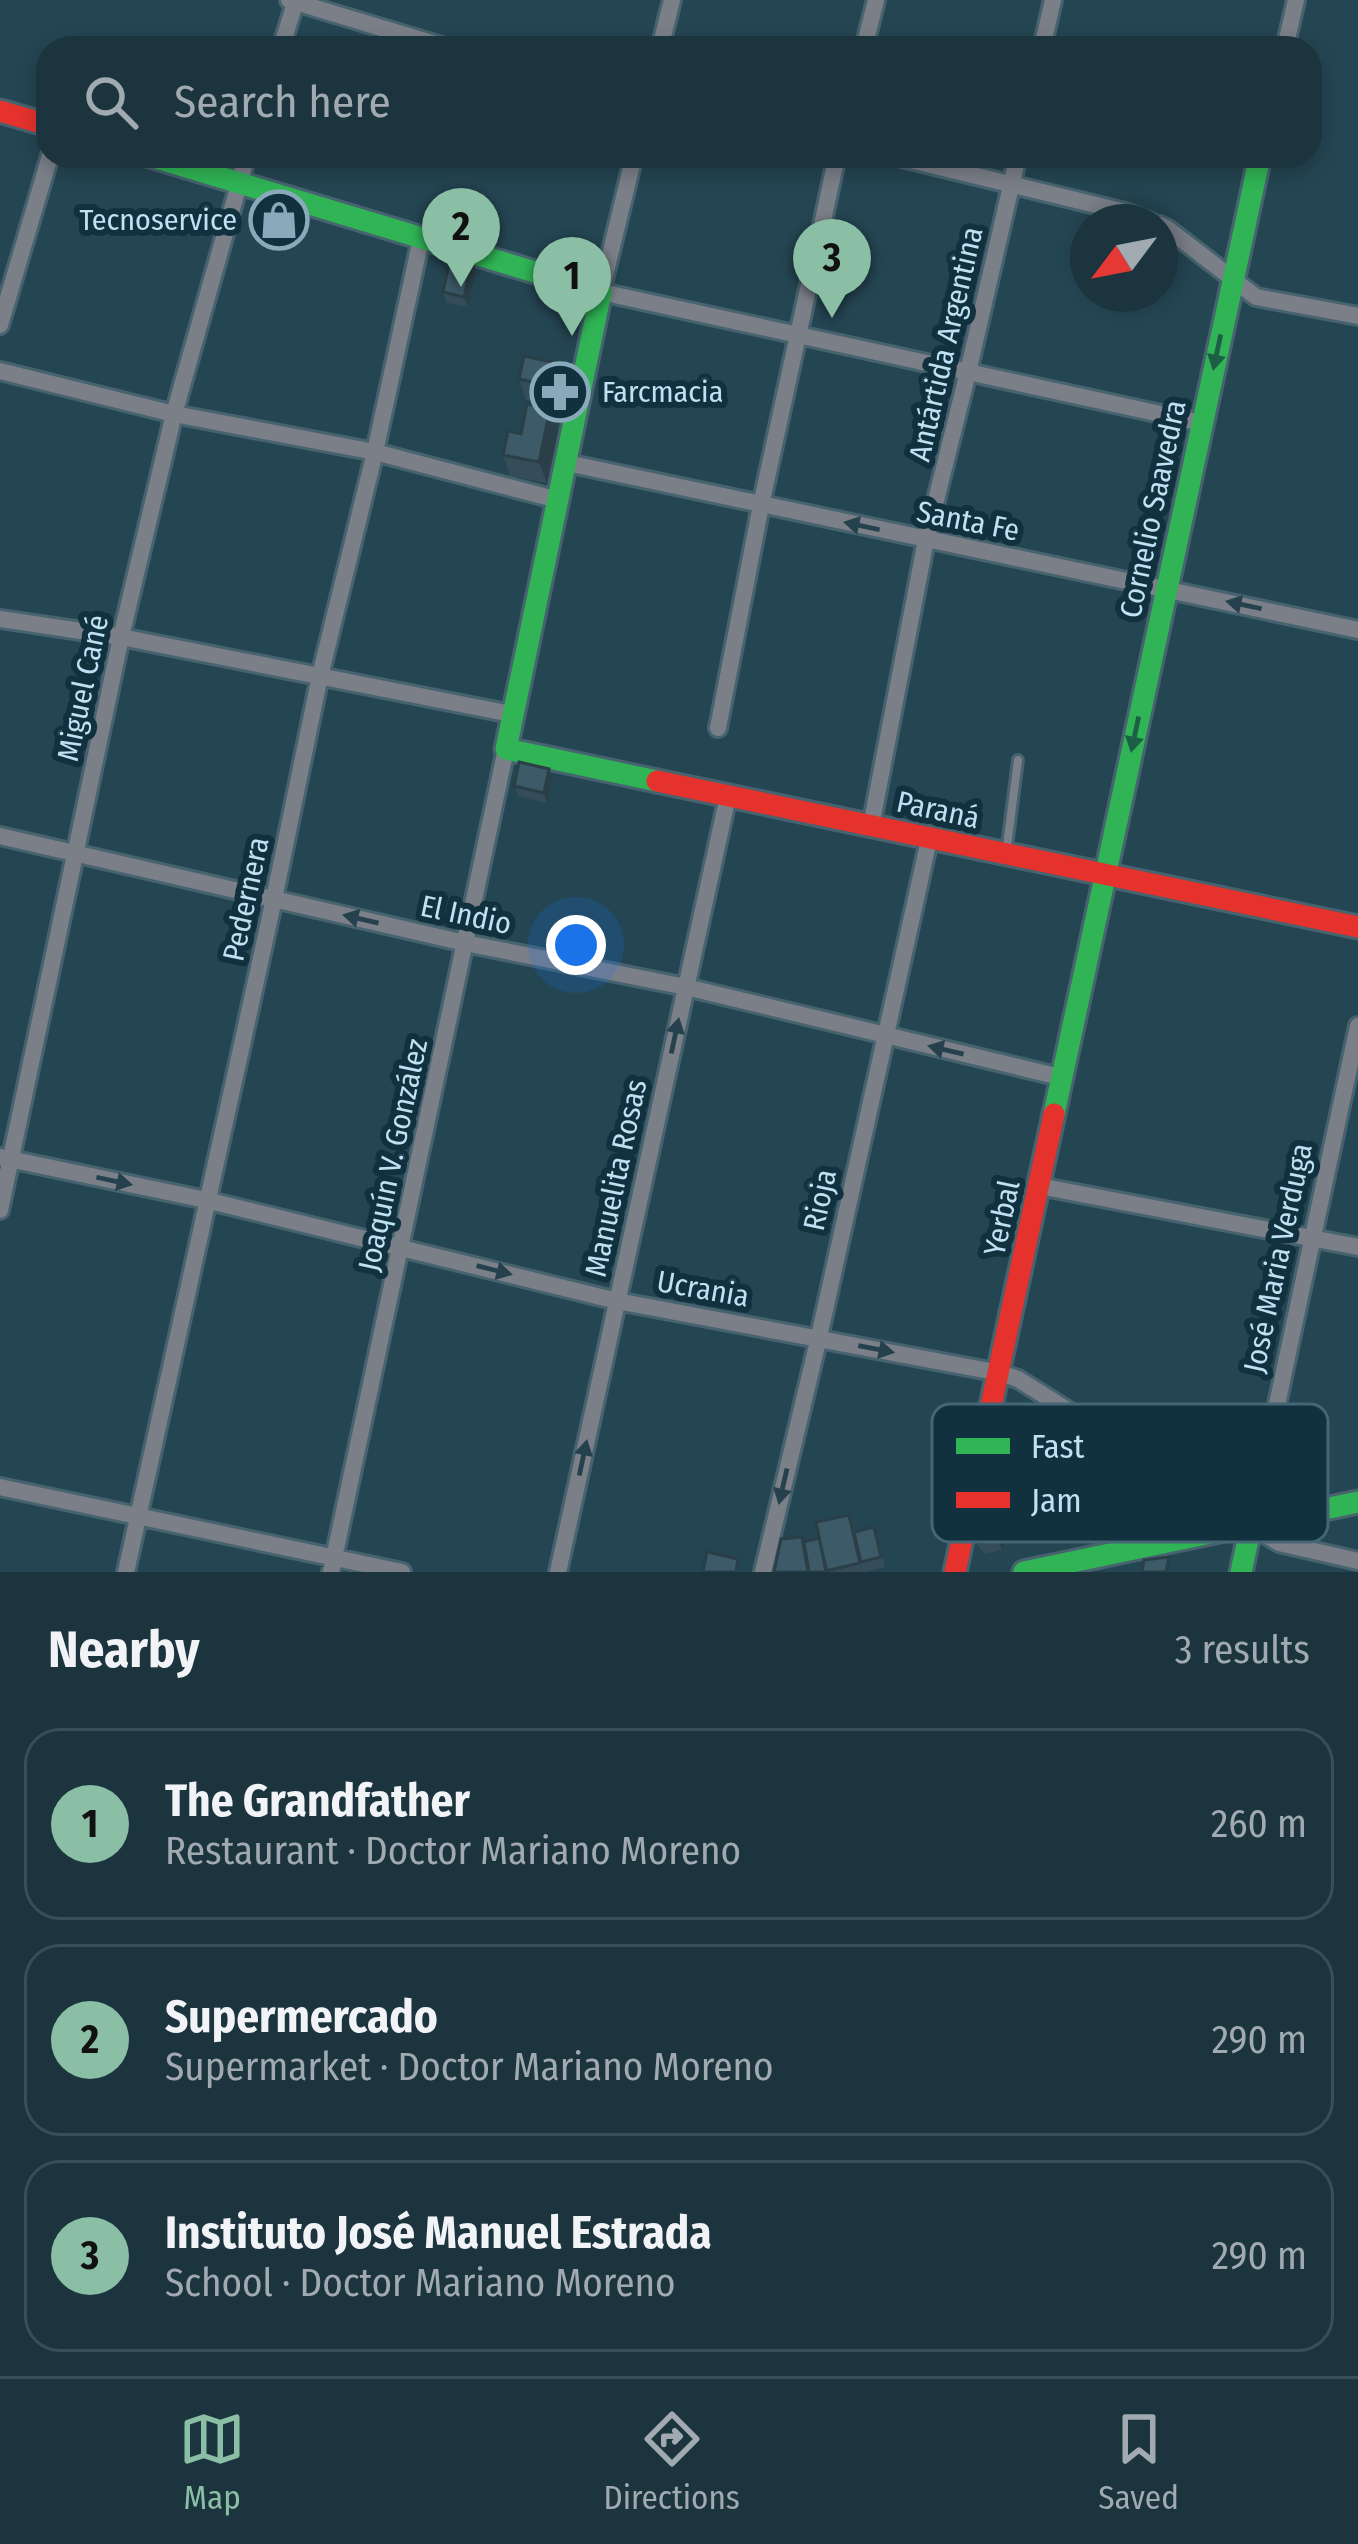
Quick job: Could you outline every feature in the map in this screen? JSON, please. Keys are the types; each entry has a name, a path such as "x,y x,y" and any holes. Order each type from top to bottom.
{"street":[{"path":"663,36 672,0"},
{"path":"867,36 876,0"},
{"path":"1045,36 1053,0"},
{"path":"1288,36 1295,0"},
{"path":"284,36 294,1 409,36"},
{"path":"0,111 36,122"},
{"path":"0,325 46,168"},
{"path":"191,168 601,292 1202,423"},
{"name":"Miguel Cané","path":"0,1210 5,1158 121,637 174,414 243,168"},
{"path":"506,749 631,168"},
{"path":"718,728 835,168"},
{"path":"944,168 1092,204"},
{"name":"Antártida Argentina","path":"871,826 926,540 1015,168"},
{"name":"Cornelio Saavedra","path":"1105,875 1257,168"},
{"path":"1178,237 1256,297 1358,316"},
{"name":"Pedernera","path":"126,1572 320,676 421,238"},
{"path":"0,371 174,414 375,452 558,500"},
{"name":"Santa Fe","path":"567,463 1358,630"},
{"path":"0,619 121,637 511,714"},
{"name":"Paraná","path":"506,749 1358,927"},
{"name":"Joaquín V. González","path":"332,1564 506,749"},
{"name":"Manuelita Rosas","path":"558,1572 728,796"},
{"name":"El Indio","path":"0,836 465,943 686,987 1060,1077"},
{"name":"Rioja","path":"763,1572 929,839"},
{"name":"Yerbal","path":"993,1404 1105,875"},
{"name":"José Maria Verduga","path":"1278,1404 1358,1026"},
{"name":"Ucrania","path":"5,1158 206,1200 617,1301 1000,1373 1058,1404"},
{"path":"1039,1186 1358,1247"},
{"path":"0,1487 332,1564 403,1572"},
{"path":"1328,1509 1358,1502"},
{"name":"Yerbal","path":"955,1572 962,1542"},
{"path":"1024,1572 1172,1542"},
{"name":"José Maria Verduga","path":"1241,1572 1248,1542"},
{"name":"Ucrania","path":"1277,1542 1358,1561"}],"lane":[{"path":"1006,855 1018,760"}],"building":[{"path":"451,255 472,260 464,297 443,292"},
{"path":"524,356 556,363 551,386 519,379"},
{"path":"527,404 550,409 539,462 503,455 508,431 521,434"},
{"path":"519,762 549,769 544,793 514,786"},
{"path":"849,1515 860,1563 826,1571 816,1522"},
{"path":"874,1527 881,1557 861,1562 854,1532"},
{"path":"802,1537 808,1572 774,1572 781,1539"},
{"path":"819,1538 827,1572 809,1572 804,1542"},
{"path":"707,1552 738,1559 736,1572 703,1572"},
{"path":"1169,1557 1166,1572 1142,1572 1144,1560"}],"traffic: fast":[{"path":"190,168 601,292 506,749 657,781"},
{"path":"1054,1114 1257,168"},
{"path":"1328,1508 1358,1502"},
{"path":"1024,1572 1167,1542"},
{"path":"1241,1572 1248,1542"}],"traffic: jam":[{"path":"0,111 36,122"},
{"path":"657,781 1358,927"},
{"path":"991,1404 1054,1114"},
{"path":"955,1572 961,1542"}],"place":[{"name":"Tecnoservice","path":"279,220"},
{"name":"Supermercado","path":"461,287"},
{"name":"Instituto José Manuel Estrada","path":"832,318"},
{"name":"The Grandfather","path":"572,336"},
{"name":"Farcmacia","path":"560,392"}]}
